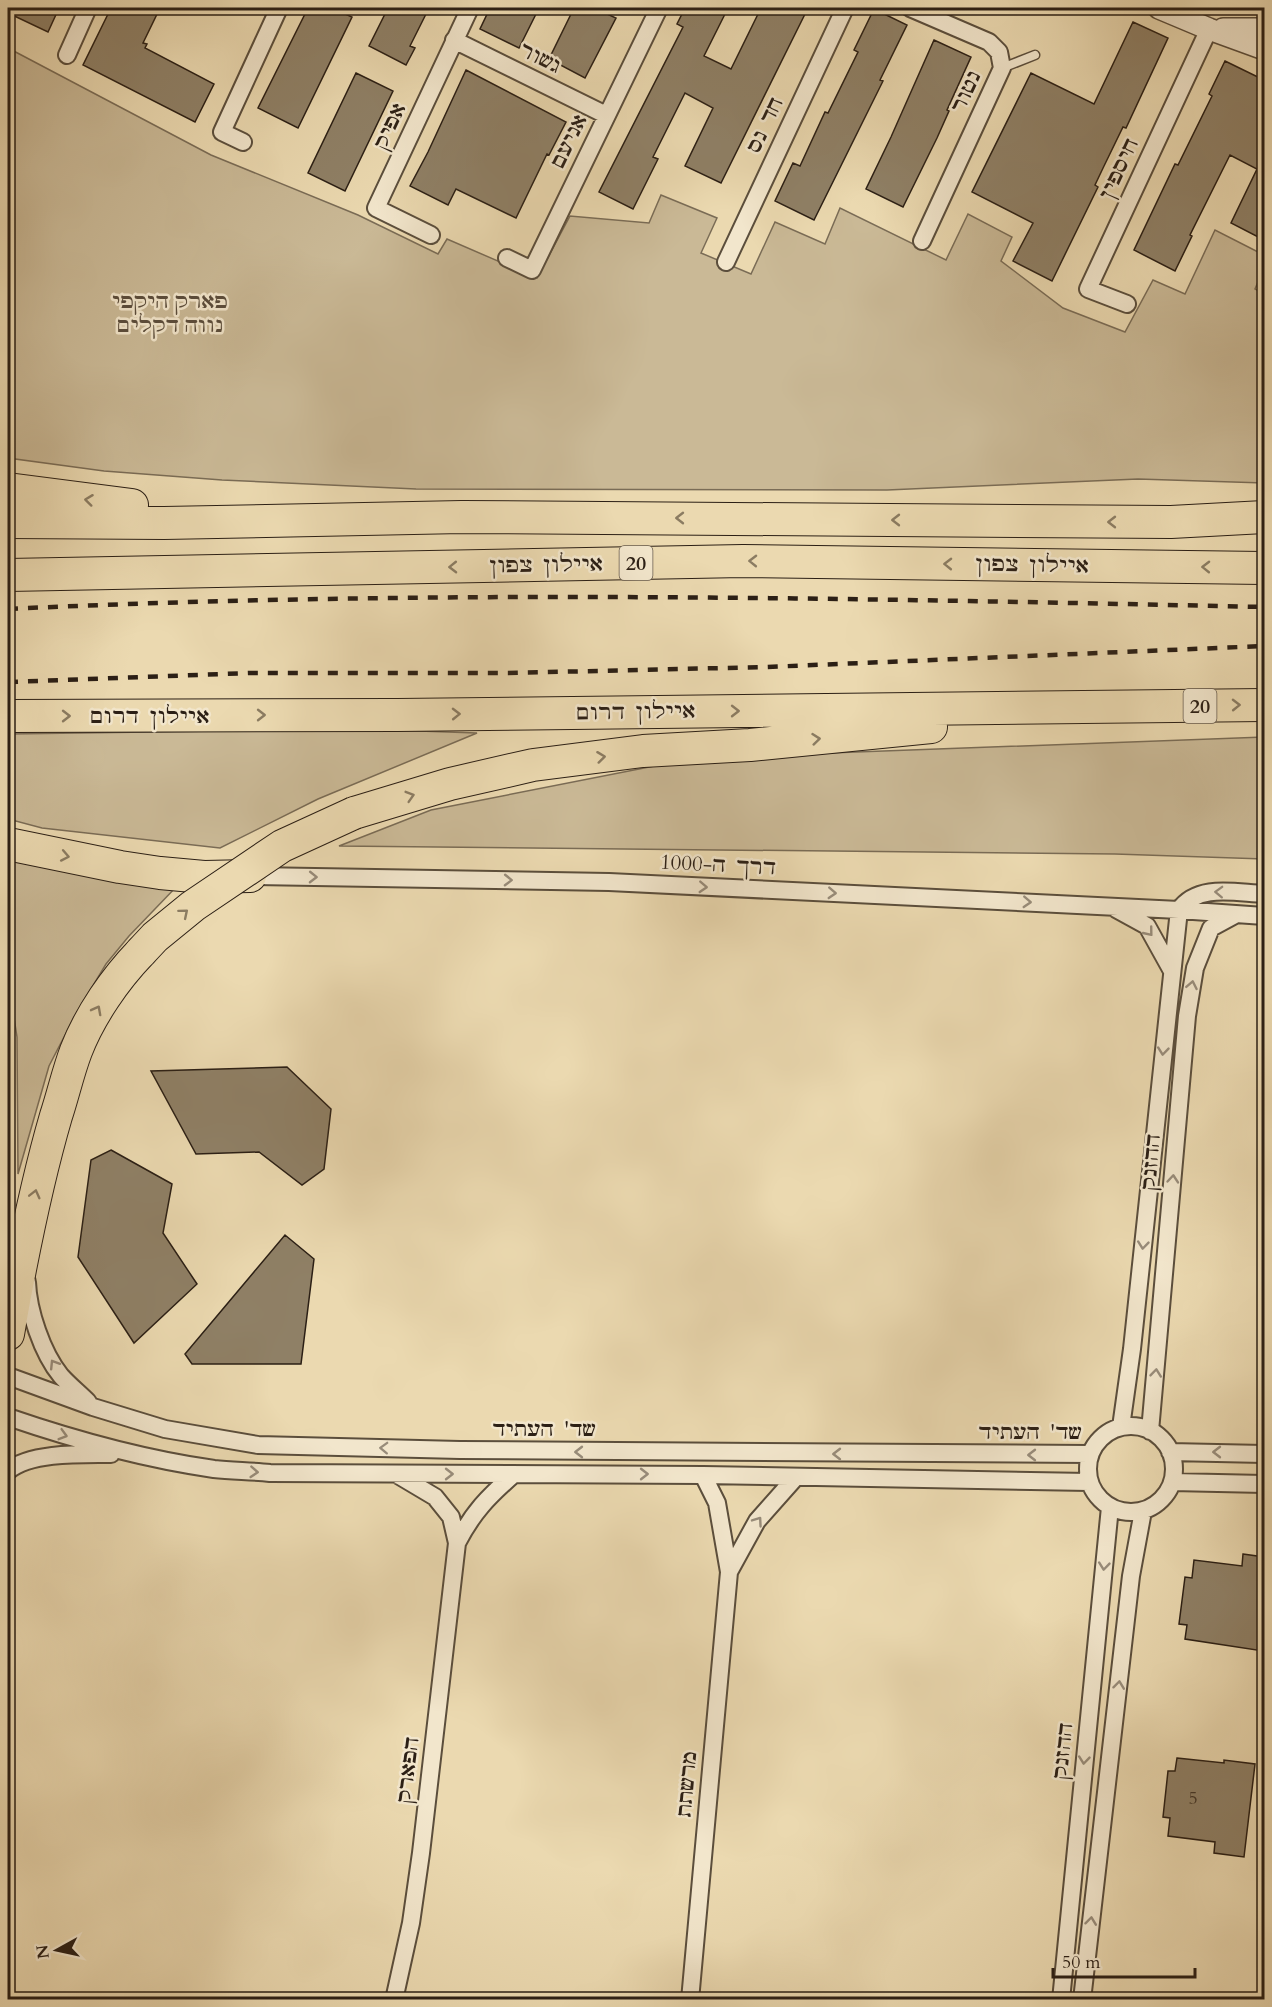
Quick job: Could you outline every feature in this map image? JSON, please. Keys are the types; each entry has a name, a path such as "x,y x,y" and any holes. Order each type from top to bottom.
{"highway":[{"path":"8,489 157,508 462,517 1171,522 1264,517"},
{"path":"8,522 164,523 462,517"},
{"path":"1171,522 1264,530"},
{"name":"איילון צפון","path":"8,575 743,561 1264,568"},
{"name":"איילון דרום","path":"8,716 398,715 1264,705"},
{"path":"8,1334 25,1236 46,1151 77,1050 106,993 126,967 156,937 193,906 282,846 354,813 450,784 544,764 643,751 750,745 1135,708"},
{"path":"8,844 160,873 204,877 255,876"}],"street":[{"path":"67,55 88,8"},
{"path":"243,142 222,132 279,8"},
{"name":"אפיק","path":"431,235 376,208 470,8"},
{"name":"אניעם","path":"507,258 532,270 659,8"},
{"name":"חד נס","path":"726,262 845,8"},
{"name":"נטור","path":"910,8 989,42 999,52 1002,68 922,241"},
{"path":"1159,8 1264,49"},
{"path":"1209,29 1264,29"},
{"name":"חיספין","path":"1127,304 1088,289 1209,29"},
{"name":"גשור","path":"454,40 606,115"},
{"name":"דרך ה-1000","path":"255,876 609,882 1264,916"},
{"path":"1179,910 1195,895 1209,892 1264,894"},
{"path":"1112,907 1147,927 1172,971"},
{"name":"ההזנק","path":"1121,1427 1132,1349 1179,910"},
{"name":"ההזנק","path":"1150,1431 1186,1016 1196,968 1211,928 1236,915"},
{"path":"25,1236 28,1297 45,1349 60,1375 93,1407"},
{"name":"שד' העתיד","path":"8,1376 93,1407 165,1429 258,1445 472,1451 1090,1454"},
{"path":"8,1417 61,1435 134,1454 216,1469 270,1473 703,1475 1089,1482"},
{"path":"1121,1427 1141,1427 1150,1431 1165,1444 1170,1452 1174,1472 1172,1482 1161,1500 1143,1511 1120,1512 1110,1508 1101,1501 1089,1482 1090,1454 1102,1437 1121,1427"},
{"path":"1170,1452 1264,1454"},
{"path":"8,1471 23,1462 63,1454 134,1454"},
{"name":"הפארק","path":"394,2000 415,1899 457,1543 451,1517 435,1497 397,1474"},
{"name":"הפארק","path":"457,1543 478,1508 514,1474"},
{"name":"מרשתת","path":"690,2000 729,1572 717,1503 703,1475"},
{"name":"מרשתת","path":"729,1572 757,1521 796,1477"},
{"path":"1172,1482 1264,1484"},
{"name":"ההזנק","path":"1060,2000 1110,1508"},
{"path":"1082,2000 1131,1576 1143,1511"}],"lane":[{"path":"1002,68 1035,55"}],"green space":[{"name":"פארק היקפי נווה דקלים","path":"8,48 211,155 358,215 438,254 447,239 537,278 570,216 649,223 661,195 717,218 701,253 751,274 775,222 825,244 840,208 946,260 968,214 1012,237 1001,261 1063,308 1125,332 1153,280 1185,294 1215,230 1264,255 1264,268 1255,289 1264,294 1264,483 1138,479 887,490 416,489 222,480 104,471 8,458"},
{"path":"360,729 477,733 318,799 220,848 42,828 8,819 8,734"},
{"path":"1264,737 1264,859 1115,854 339,846 431,810 695,758"},
{"path":"8,855 178,885 129,936 106,964 77,1012 49,1066 18,1174 17,1037 8,979"}],"building":[{"path":"8,8 59,8 48,32 8,13"},
{"path":"111,8 160,8 143,43 147,44 145,48 214,84 195,122 83,65"},
{"path":"308,8 332,8 352,17 298,128 258,108"},
{"path":"388,8 429,8 410,46 415,48 406,65 369,46"},
{"path":"490,8 539,8 519,48 480,29"},
{"path":"574,8 594,8 616,18 585,78 549,59"},
{"path":"685,8 728,8 704,56 731,69 761,8 808,8 721,183 685,166 713,108 685,93 653,157 658,159 633,209 599,192 683,27 677,24"},
{"path":"874,9 907,25 880,80 883,81 814,220 775,201 793,163 800,166 825,112 828,113 858,52 854,50"},
{"path":"1133,22 1168,38 1126,128 1123,127 1104,166 1095,185 1098,187 1052,281 1013,261 1033,223 972,192 1031,73 1094,104"},
{"path":"934,40 971,57 937,138 903,207 866,189"},
{"path":"1225,61 1264,80 1264,240 1231,223 1257,169 1230,155 1190,235 1192,236 1175,271 1134,250 1175,164 1178,165 1212,96 1209,94"},
{"path":"466,70 566,122 549,155 547,154 516,218 456,189 448,205 410,186"},
{"path":"356,73 393,91 345,191 308,173"},
{"path":"287,1067 331,1109 324,1169 302,1185 259,1152 196,1154 151,1071"},
{"path":"111,1150 172,1184 163,1233 197,1284 134,1343 78,1257 91,1160"},
{"path":"285,1235 314,1259 301,1364 192,1364 185,1354"},
{"path":"1243,1554 1264,1557 1263,1651 1185,1639 1187,1625 1179,1624 1185,1577 1192,1578 1194,1560 1242,1566"},
{"path":"1177,1758 1255,1764 1244,1857 1214,1853 1215,1842 1168,1836 1170,1818 1163,1817 1168,1771 1175,1771"}],"railway":[{"path":"8,609 165,603 479,597 793,598 1264,607"},
{"path":"8,682 249,673 508,673 767,667 1264,646"}]}
